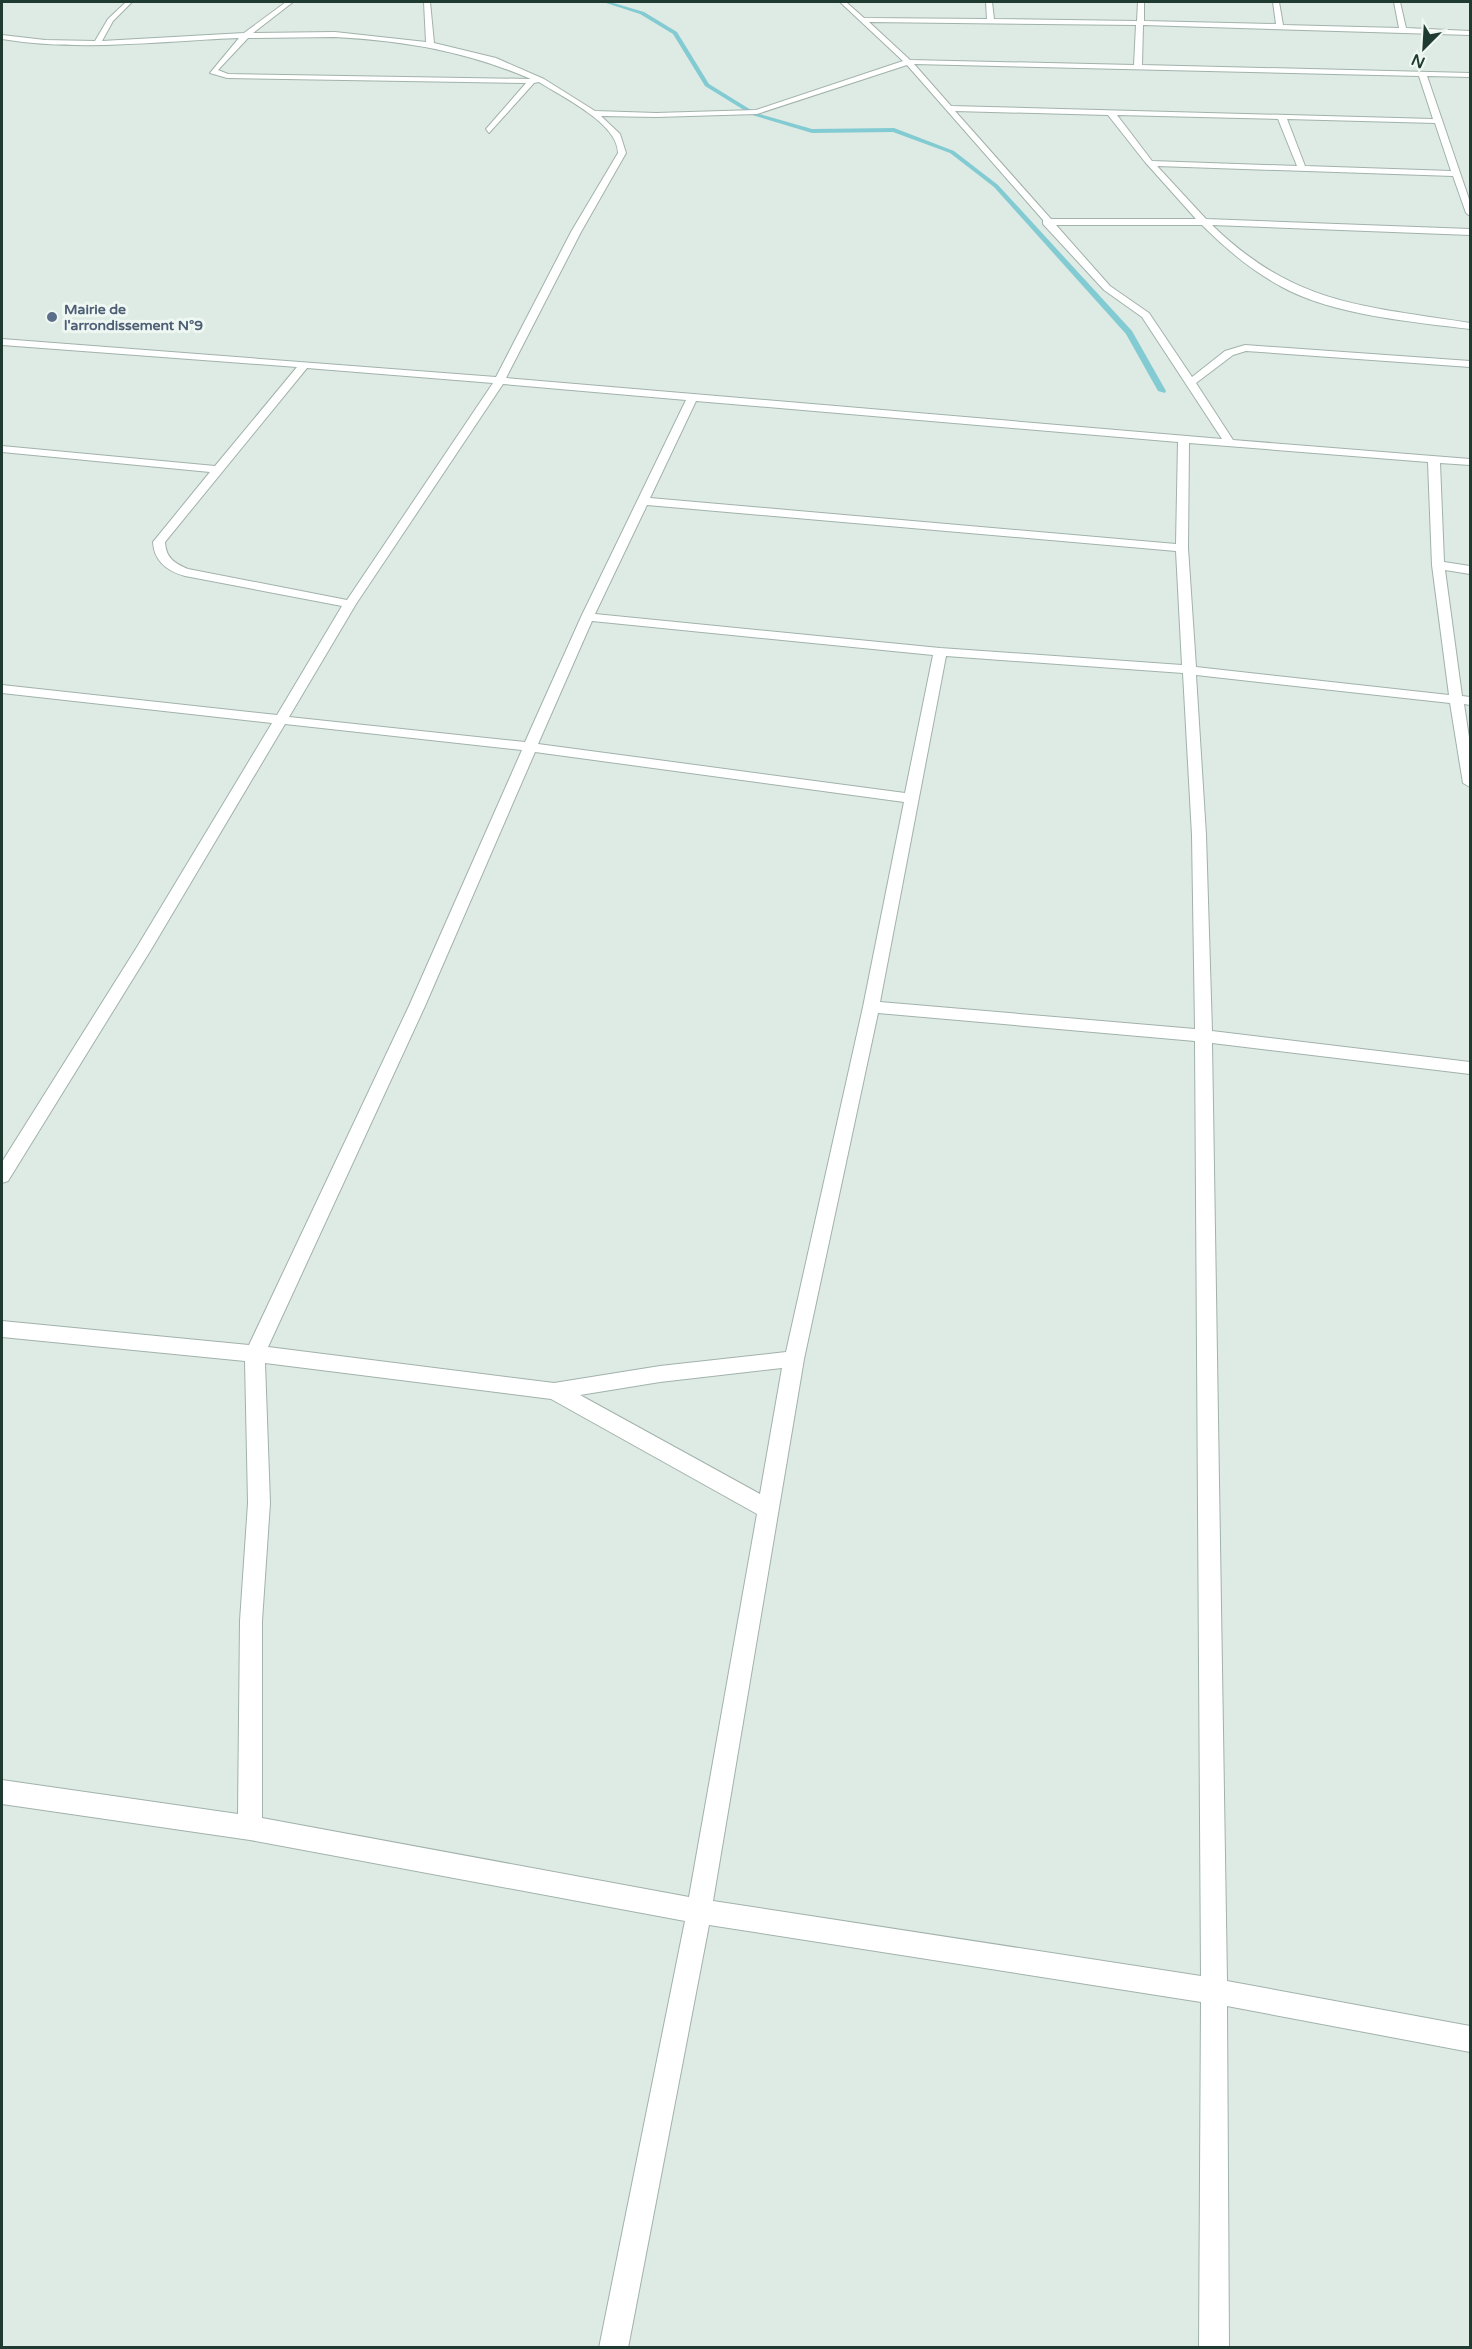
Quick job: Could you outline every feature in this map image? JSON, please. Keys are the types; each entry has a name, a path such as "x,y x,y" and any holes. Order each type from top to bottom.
{"street":[{"path":"97,44 110,20 129,2"},
{"path":"290,2 246,35 213,71 227,76 536,81"},
{"path":"428,2 430,44"},
{"path":"843,2 908,62 1046,222 1107,288 1125,303 1146,315 1230,443"},
{"path":"989,2 991,20"},
{"path":"1138,66 1141,2"},
{"path":"1276,2 1280,27"},
{"path":"1397,2 1403,30"},
{"path":"861,20 1140,23 1470,33"},
{"path":"2,37 46,43 97,44 246,35 365,37 430,44 505,63 536,81 568,95 592,113 617,136 623,145 622,153 576,232 500,380 350,604 144,948 2,1176"},
{"path":"592,113 656,115 757,112 908,62 1470,75"},
{"path":"1422,74 1470,213"},
{"path":"489,131 536,81"},
{"path":"946,108 1437,121"},
{"path":"1112,114 1150,163 1205,222 1249,260 1296,289 1388,313 1470,326"},
{"path":"1282,118 1302,169"},
{"path":"1150,163 1456,174"},
{"path":"1046,222 1205,222 1470,232"},
{"path":"2,342 305,364 1184,440 1470,462"},
{"path":"1191,382 1229,353 1245,348 1470,364"},
{"path":"305,364 159,542 159,552 163,560 185,572 350,604"},
{"path":"250,1828 251,1622 259,1503 255,1354 417,1006 587,617 693,396"},
{"path":"1184,440 1182,548 1199,835 1204,1036 1214,1991 1214,2348"},
{"path":"2,449 220,470"},
{"path":"1434,459 1438,565 1470,783"},
{"path":"644,501 1182,548"},
{"path":"1438,565 1470,570"},
{"path":"587,617 940,652 1191,670 1470,701"},
{"path":"613,2348 699,1911 794,1359 871,1007 940,652"},
{"path":"2,689 529,747 910,798"},
{"path":"871,1007 1204,1036 1470,1068"},
{"path":"2,1329 255,1354 554,1391 660,1374 794,1359"},
{"path":"554,1391 768,1509"},
{"path":"2,1792 250,1828 699,1911 1214,1991 1470,2039"}],"waterway":[{"path":"606,2 642,13 675,33 707,85 754,114 812,131 894,130 952,152 996,186 1129,333 1162,391"}],"place":[{"name":"Mairie de l'arrondissement N°9","path":"52,317"}]}
